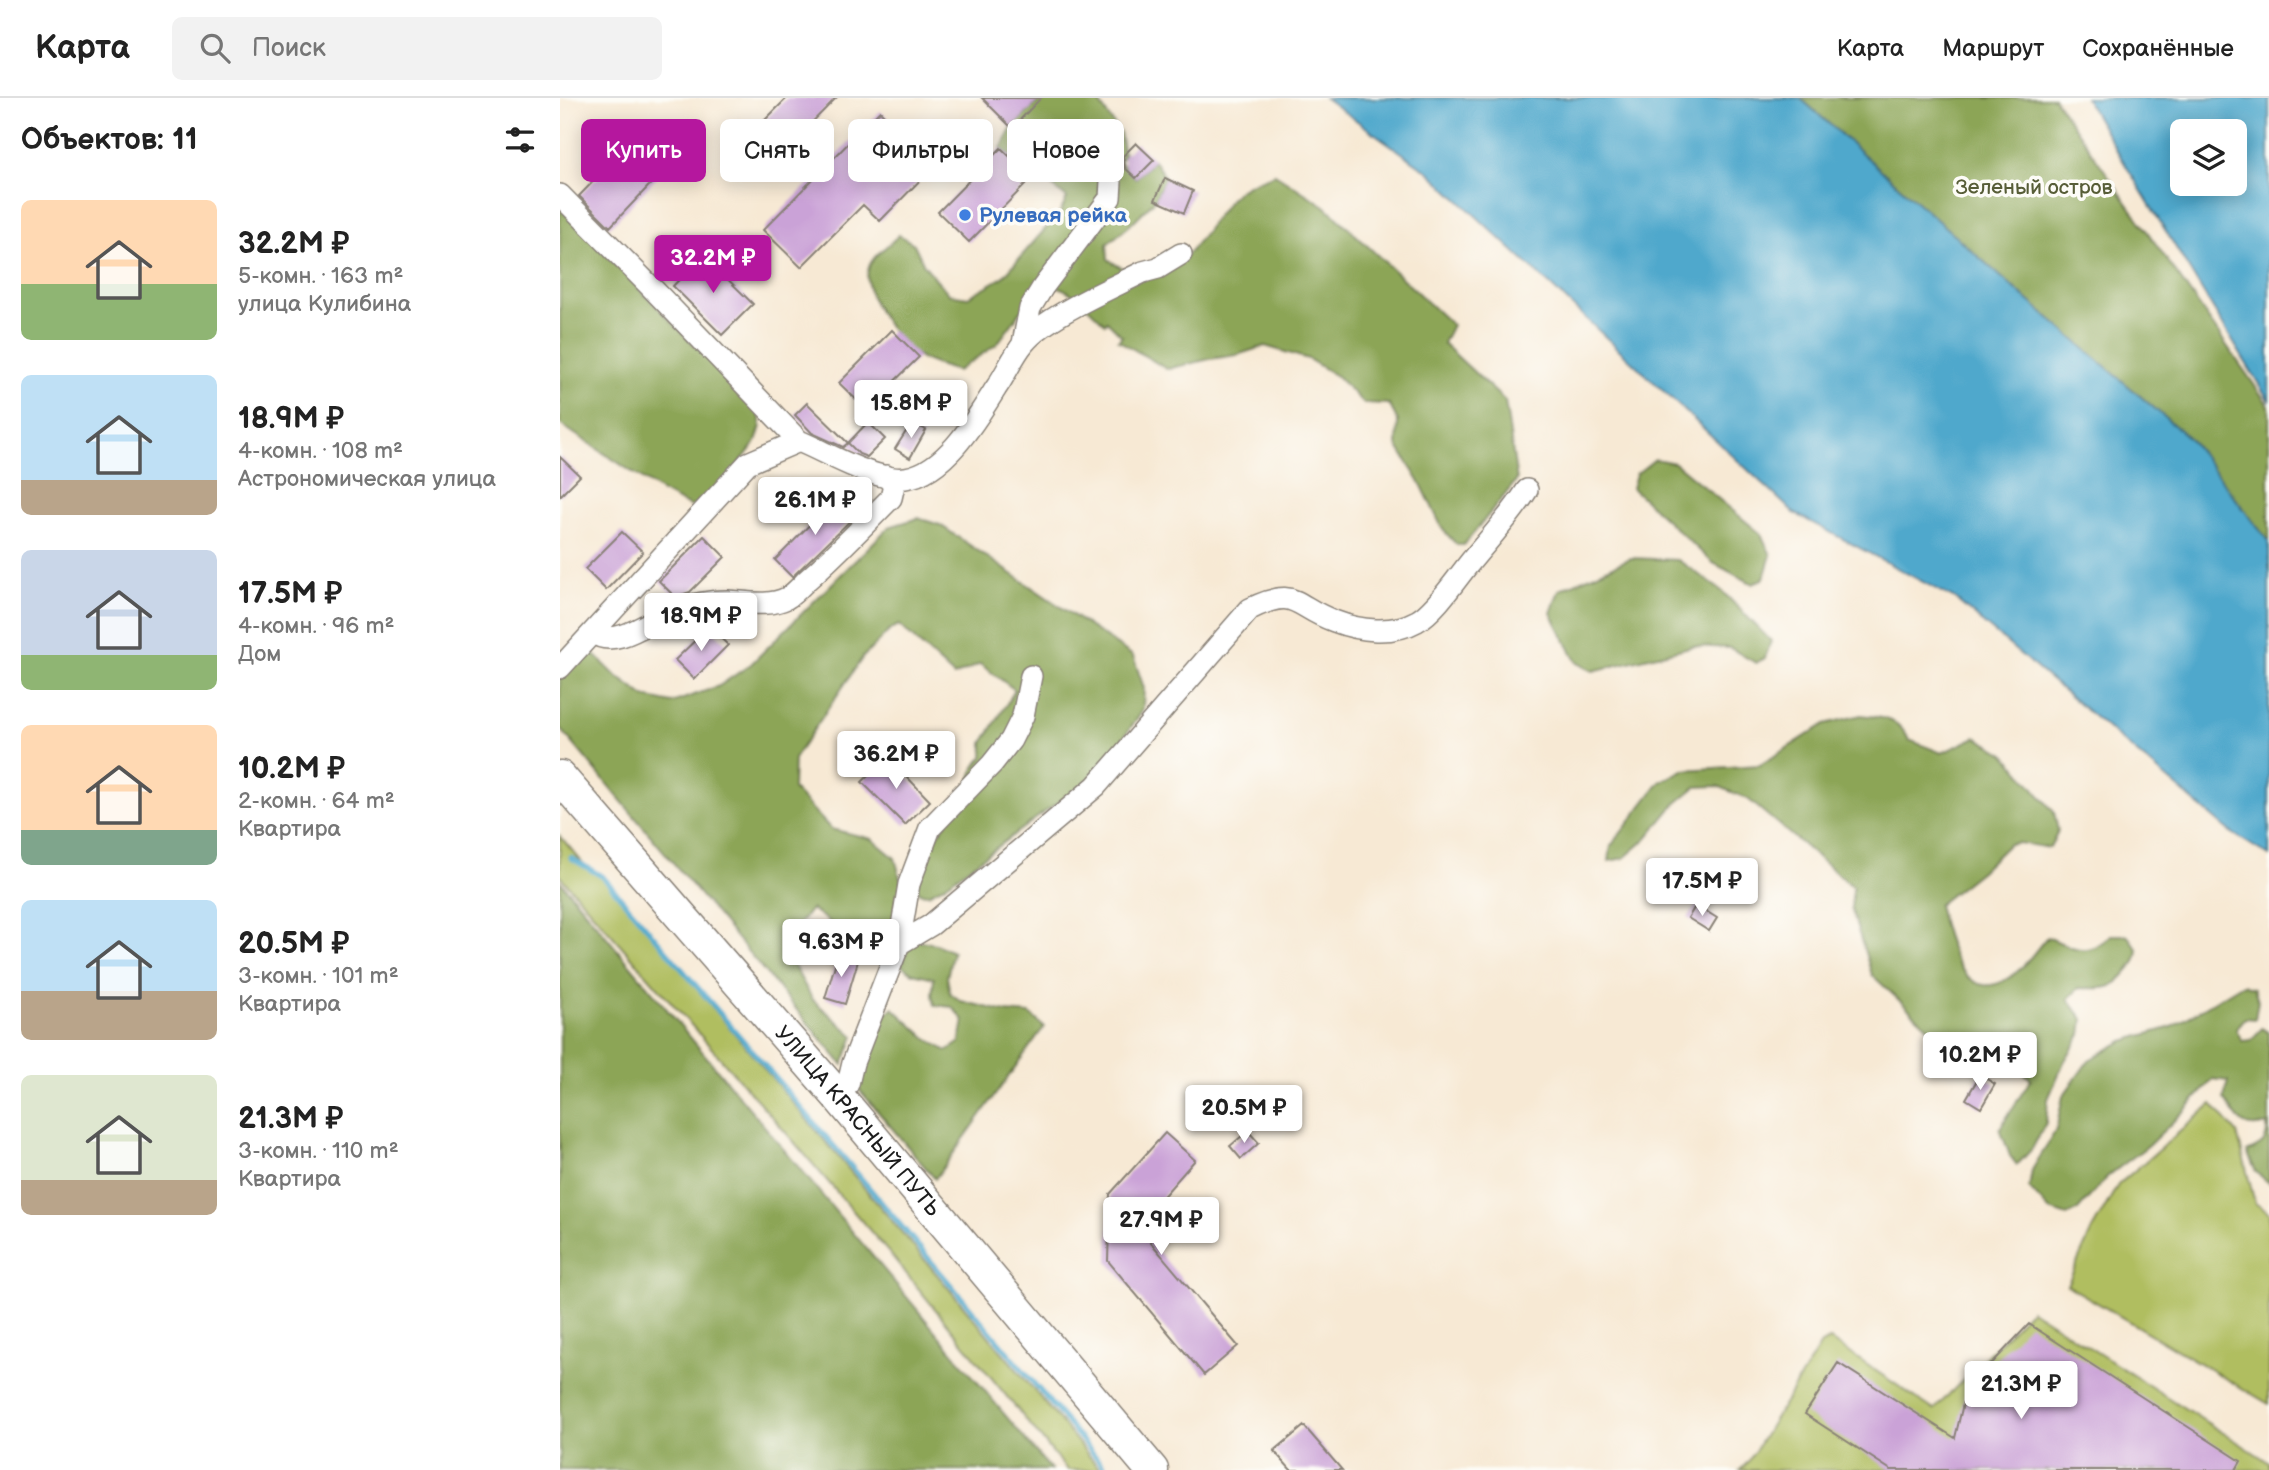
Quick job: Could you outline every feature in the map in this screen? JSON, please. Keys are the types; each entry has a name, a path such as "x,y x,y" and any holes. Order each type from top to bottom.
{"main road":[{"name":"УЛИЦА КРАСНЫЙ ПУТЬ","path":"560,777 835,1094 1152,1470"},
{"name":"УЛИЦА КРАСНЫЙ ПУТЬ","path":"560,807 819,1103 1129,1470"}],"street":[{"path":"1023,343 1030,308 1110,198 1111,182"},
{"path":"560,195 799,441 864,470 896,478 921,475 936,466 969,429 1023,343 1042,326 1181,254"},
{"path":"560,668 748,463 799,441"},
{"path":"593,633 608,639 630,633 676,610 706,602 762,603 786,598 891,498 894,485 886,476"},
{"path":"898,944 931,925 1096,786 1250,609 1271,598 1286,597 1334,621 1362,628 1383,631 1418,621 1440,599 1527,490"},
{"path":"835,1094 848,1084 853,1063 898,944 909,884 930,828 992,764 1011,740 1023,716 1031,676"}],"green space":[{"path":"1041,98 1096,98 1110,119 1021,119"},
{"name":"Зеленый остров","path":"1800,98 2054,98 2269,406 2269,542 2189,438 2008,283"},
{"path":"1007,137 1007,154 1001,148"},
{"path":"1154,160 1165,178 1155,200 1107,244 1108,259 1131,272 1150,275 1167,270 1182,259 1236,193 1249,184 1275,174 1325,206 1452,325 1443,343 1505,401 1517,480 1464,545 1457,545 1443,530 1422,486 1397,445 1398,421 1389,404 1363,403 1338,377 1308,359 1265,346 1237,355 1167,369 1118,340 1122,336 1107,321 1105,324 1077,298 1053,284 1043,282 997,344 957,371 921,358 892,331 875,304 867,278 874,258 899,235 914,244 924,265 949,294 968,297 1003,277 1061,211 1067,198 1047,182 1124,182 1124,166 1136,178"},
{"path":"560,208 759,411 761,426 756,442 722,486 691,507 662,492 560,424"},
{"path":"1655,459 1675,463 1761,534 1771,555 1764,578 1753,584 1713,563 1632,488 1636,474"},
{"path":"918,518 940,525 1133,656 1144,688 1143,710 1119,744 1087,781 944,886 928,894 919,893 914,881 919,869 966,790 974,769 983,757 983,743 1015,690 980,664 954,676 899,625 891,629 863,657 794,759 793,789 831,829 872,839 895,858 904,891 884,960 811,909 782,945 813,1000 854,1036 843,1065 560,728 560,676 587,647 615,675 645,697 672,703 719,686 751,664 889,527"},
{"path":"1631,558 1678,560 1722,591 1771,641 1765,658 1756,663 1730,648 1694,646 1593,671 1577,663 1551,613 1559,590"},
{"path":"1861,715 1889,720 1900,727 1909,740 1942,753 1976,737 2005,754 2054,812 2058,831 2050,848 2009,844 1981,871 1938,905 1954,955 1962,970 1972,980 1985,985 2001,982 2019,970 2047,937 2073,948 2088,949 2111,935 2127,935 2138,950 2133,965 2117,982 2102,988 2079,988 2068,999 2083,1019 2081,1035 2064,1062 2048,1099 2046,1123 2032,1149 2017,1165 2010,1156 2000,1128 2031,1079 1986,1044 1956,1053 1872,975 1851,908 1853,887 1748,799 1718,786 1696,787 1673,806 1645,840 1624,858 1609,861 1611,846 1660,782 1683,770 1760,765 1825,724"},
{"path":"560,836 586,867 606,880 1101,1470 1067,1470 896,1261 560,876"},
{"path":"560,881 1051,1470 560,1470"},
{"path":"907,938 936,944 953,952 947,977 950,993 961,1001 1006,1012 1030,1014 1044,1027 935,1179 852,1081 882,1018 893,1008 926,1038 947,1051 960,1042 964,1020 952,1007 935,1005 932,995 934,978 913,973 899,964"},
{"path":"2243,984 2254,988 2258,1001 2255,1019 2245,1018 2236,1029 2242,1041 2251,1040 2262,1028 2269,1033 2269,1183 2256,1172 2247,1152 2263,1142 2267,1135 2267,1124 2251,1126 2241,1122 2224,1099 2228,1081 2213,1079 2149,1145 2108,1176 2078,1210 2067,1216 2049,1210 2029,1188 2032,1170 2056,1130 2063,1096 2089,1060 2123,1041 2172,1027"},
{"path":"2212,1104 2237,1133 2255,1203 2269,1213 2269,1404 2067,1285 2092,1230 2118,1185"},
{"path":"2031,1310 2264,1459 2269,1463 2269,1470 1740,1470 1748,1462 1821,1344 1830,1340 1934,1410"}],"water":[{"path":"1325,98 1800,98 2008,283 2189,438 2269,542 2269,856 2229,831 1955,599 1794,513 1430,173"},
{"path":"2085,98 2269,98 2269,401"}],"building":[{"path":"787,98 836,98 815,119 766,119"},
{"path":"982,98 1041,98 1021,119 1007,119 1007,123"},
{"path":"880,111 888,119 872,119"},
{"path":"1136,143 1154,160 1136,178 1125,168 1124,155"},
{"path":"848,144 848,182 918,182 880,221 863,205 801,267 763,230 810,182 834,182 834,158"},
{"path":"1001,148 1007,154 1007,182 1028,182 969,242 938,212 968,182 993,182 993,156"},
{"path":"1165,178 1193,191 1184,213 1155,200"},
{"path":"593,182 653,182 610,227 579,196"},
{"path":"703,255 753,304 722,335 673,286"},
{"path":"892,330 919,357 866,409 839,383"},
{"path":"807,403 848,443 843,447 812,433 795,415"},
{"path":"868,422 885,439 867,457 859,454 848,443"},
{"path":"912,422 926,430 910,458 895,449"},
{"path":"560,457 580,476 560,496"},
{"path":"836,498 855,516 792,577 775,560"},
{"path":"622,532 643,552 606,590 585,569"},
{"path":"704,536 725,557 690,592 675,597 659,581"},
{"path":"709,627 728,645 694,679 675,660"},
{"path":"888,757 930,801 905,825 862,782"},
{"path":"1696,905 1717,918 1709,931 1688,918"},
{"path":"838,955 858,961 845,1004 825,998"},
{"path":"1980,1075 1995,1084 1981,1108 1966,1099"},
{"path":"1248,1131 1259,1143 1241,1159 1230,1146"},
{"path":"1165,1133 1195,1160 1152,1209 1151,1243 1238,1346 1204,1375 1108,1261 1110,1194"},
{"path":"2029,1324 2241,1461 2236,1470 1891,1470 1805,1414 1838,1363 1955,1438 1966,1391"},
{"path":"1304,1426 1342,1470 1291,1470 1274,1451"}],"waterway":[{"path":"571,858 603,877 1107,1470"}],"place":[{"name":"Рулевая рейка","path":"965,215"}]}
